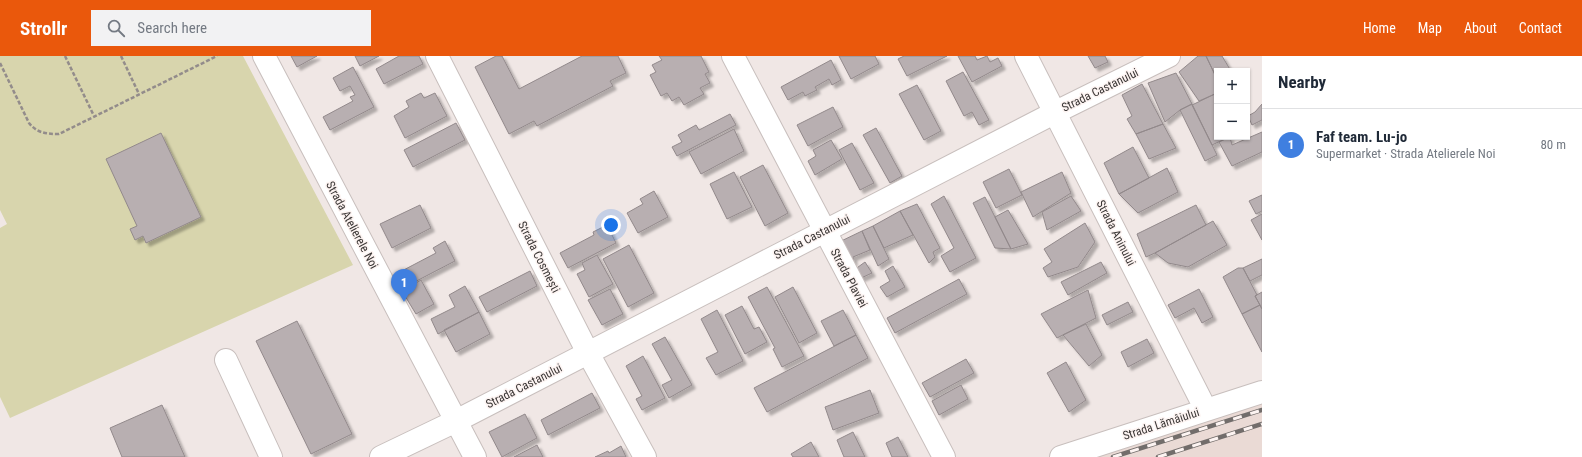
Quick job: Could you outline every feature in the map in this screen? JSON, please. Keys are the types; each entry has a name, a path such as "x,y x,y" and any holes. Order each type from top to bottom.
{"street":[{"name":"Strada Atelierele Noi","path":"264,56 475,457"},
{"name":"Strada Cosmești","path":"437,56 588,353 644,457"},
{"name":"Strada Plaviei","path":"733,56 944,457"},
{"name":"Strada Aninului","path":"1026,56 1206,410"},
{"name":"Strada Castanului","path":"381,457 456,421 1054,113 1168,56"},
{"path":"226,360 271,457"},
{"name":"Strada Lămâiului","path":"1061,457 1262,392"}],"path":[{"path":"64,56 94,116"},
{"path":"121,56 139,94"},
{"path":"0,63 29,123 40,132 46,134 59,134 217,56"}],"shaded area":[{"path":"0,56 243,56 353,265 10,418 0,397 0,228 7,224 0,210"},
{"path":"1262,398 1262,457 1075,457"}],"building":[{"path":"291,56 317,56 297,67"},
{"path":"355,56 379,56 360,66"},
{"path":"399,56 419,56 423,64 384,84 376,69"},
{"path":"496,56 502,56 519,89 582,56 618,56 626,73 610,81 613,86 537,126 534,121 509,134 475,67"},
{"path":"659,56 701,56 709,72 705,74 710,83 700,88 704,94 684,105 679,97 672,101 667,93 661,96 650,75 656,72 652,65 662,60"},
{"path":"839,56 875,56 879,64 851,79"},
{"path":"904,56 947,56 907,76 898,59"},
{"path":"958,56 975,56 977,60 987,56 990,62 998,58 1002,66 972,82"},
{"path":"1088,56 1105,56 1108,62 1095,68"},
{"path":"1198,56 1206,56 1214,73 1214,94 1199,101 1179,72"},
{"path":"1206,56 1222,56 1229,68 1214,68 1214,73"},
{"path":"831,60 841,80 832,85 829,79 815,87 817,90 805,96 803,92 788,100 781,87"},
{"path":"353,67 374,107 330,130 323,117 353,101 350,97 355,95 350,86 340,91 333,78"},
{"path":"963,72 989,120 979,125 972,112 964,116 946,81"},
{"path":"1176,73 1192,104 1180,110 1165,122 1148,83"},
{"path":"1142,84 1163,124 1136,134 1127,119 1132,116 1122,95"},
{"path":"917,85 941,131 924,140 899,94"},
{"path":"421,93 424,98 435,93 447,116 405,138 394,116 409,107 406,101"},
{"path":"1214,94 1214,140 1223,140 1212,145 1192,105"},
{"path":"1192,104 1217,155 1205,161 1180,110"},
{"path":"1262,104 1262,120 1252,125 1250,115 1255,112"},
{"path":"833,107 843,127 808,146 797,125"},
{"path":"730,114 736,125 677,156 672,147 682,142 678,135 696,125 699,130"},
{"path":"456,123 465,140 413,167 404,150"},
{"path":"1163,124 1176,148 1149,159 1136,134"},
{"path":"876,128 902,176 890,183 863,135"},
{"path":"734,129 744,151 701,174 689,152"},
{"path":"1262,132 1262,152 1232,166 1219,142 1223,140 1231,140 1232,145 1244,140 1250,140 1250,137"},
{"path":"161,133 201,217 146,243 143,236 135,240 130,229 137,226 106,159"},
{"path":"831,140 842,159 815,175 808,161 816,156 813,150"},
{"path":"852,143 874,183 860,190 839,150"},
{"path":"1133,147 1149,178 1119,194 1104,163"},
{"path":"763,165 788,213 765,226 740,177"},
{"path":"1167,168 1178,192 1138,213 1119,194"},
{"path":"1009,169 1022,195 996,208 983,182"},
{"path":"734,172 752,207 727,219 710,184"},
{"path":"1062,172 1071,193 1033,217 1021,192"},
{"path":"654,191 668,217 638,233 627,213 643,204 640,199"},
{"path":"1262,195 1262,211 1256,214 1249,201"},
{"path":"944,196 976,258 950,272 941,256 954,248 931,204"},
{"path":"1071,196 1081,211 1047,230 1042,212"},
{"path":"985,197 1011,249 995,248 973,203"},
{"path":"917,204 940,248 933,252 935,257 929,263 900,211"},
{"path":"420,205 431,228 392,248 380,224"},
{"path":"1196,205 1206,225 1146,257 1137,234"},
{"path":"1008,210 1028,244 1011,249 995,217"},
{"path":"900,211 913,235 884,248 873,226"},
{"path":"1262,214 1262,240 1251,220"},
{"path":"1213,221 1227,245 1188,267 1168,263 1155,253"},
{"path":"1085,223 1095,242 1078,267 1048,277 1043,268 1052,262 1044,249"},
{"path":"607,225 616,243 568,268 560,253 594,235 593,232"},
{"path":"873,226 889,259 878,266 862,231"},
{"path":"862,231 870,250 853,257 854,263 835,244"},
{"path":"445,241 455,261 403,288 396,274 436,253 433,248"},
{"path":"629,245 654,293 628,307 603,259"},
{"path":"597,255 613,284 589,297 577,274 585,270 582,263"},
{"path":"1262,259 1262,275 1250,281 1243,268"},
{"path":"865,262 872,273 859,279 854,270"},
{"path":"1101,262 1107,273 1068,295 1061,282"},
{"path":"893,266 905,287 887,297 880,287 890,281 885,271"},
{"path":"1238,268 1243,268 1257,295 1255,296 1260,305 1242,314 1223,277"},
{"path":"530,271 537,286 487,312 479,297"},
{"path":"959,279 967,294 895,333 887,318"},
{"path":"421,280 434,304 416,314 402,291"},
{"path":"465,286 479,312 438,334 431,319 455,307 449,295"},
{"path":"767,287 804,356 782,367 773,349 775,348 748,297"},
{"path":"793,287 817,333 799,343 775,297"},
{"path":"610,289 623,314 602,325 588,300"},
{"path":"1199,289 1213,317 1202,323 1194,308 1175,318 1168,305"},
{"path":"1088,290 1096,318 1057,338 1041,314"},
{"path":"1262,292 1262,309 1255,296"},
{"path":"1128,302 1133,312 1107,325 1102,315"},
{"path":"1260,305 1262,309 1262,352 1242,314"},
{"path":"742,306 754,329 759,327 767,342 745,354 725,315"},
{"path":"717,310 743,361 716,375 706,358 718,352 701,319"},
{"path":"843,310 856,335 834,346 821,321"},
{"path":"479,312 490,334 456,352 444,330"},
{"path":"297,321 352,434 311,454 256,341"},
{"path":"1086,324 1102,355 1089,366 1063,335"},
{"path":"856,335 868,358 767,412 754,388"},
{"path":"665,337 692,385 669,398 662,385 672,380 652,344"},
{"path":"1147,339 1154,353 1128,367 1121,352"},
{"path":"643,356 665,398 642,410 636,399 642,396 626,366"},
{"path":"966,359 974,373 930,397 922,383"},
{"path":"1066,362 1086,400 1069,412 1047,373"},
{"path":"961,385 968,399 939,415 932,401"},
{"path":"870,390 879,413 833,430 825,407"},
{"path":"592,393 600,408 548,435 541,420"},
{"path":"162,405 185,457 122,457 110,428"},
{"path":"525,414 537,438 502,457 489,432"},
{"path":"853,432 865,457 844,457 837,440"},
{"path":"898,437 908,457 892,457 886,443"},
{"path":"811,442 819,457 793,457 791,454"},
{"path":"537,445 543,457 514,457"},
{"path":"621,446 626,457 595,457 608,451 609,453"}],"railway":[{"path":"1113,457 1262,410"},
{"path":"1158,457 1262,424"}],"place":[{"name":"Faf team. Lu-jo","path":"404,302"}]}
